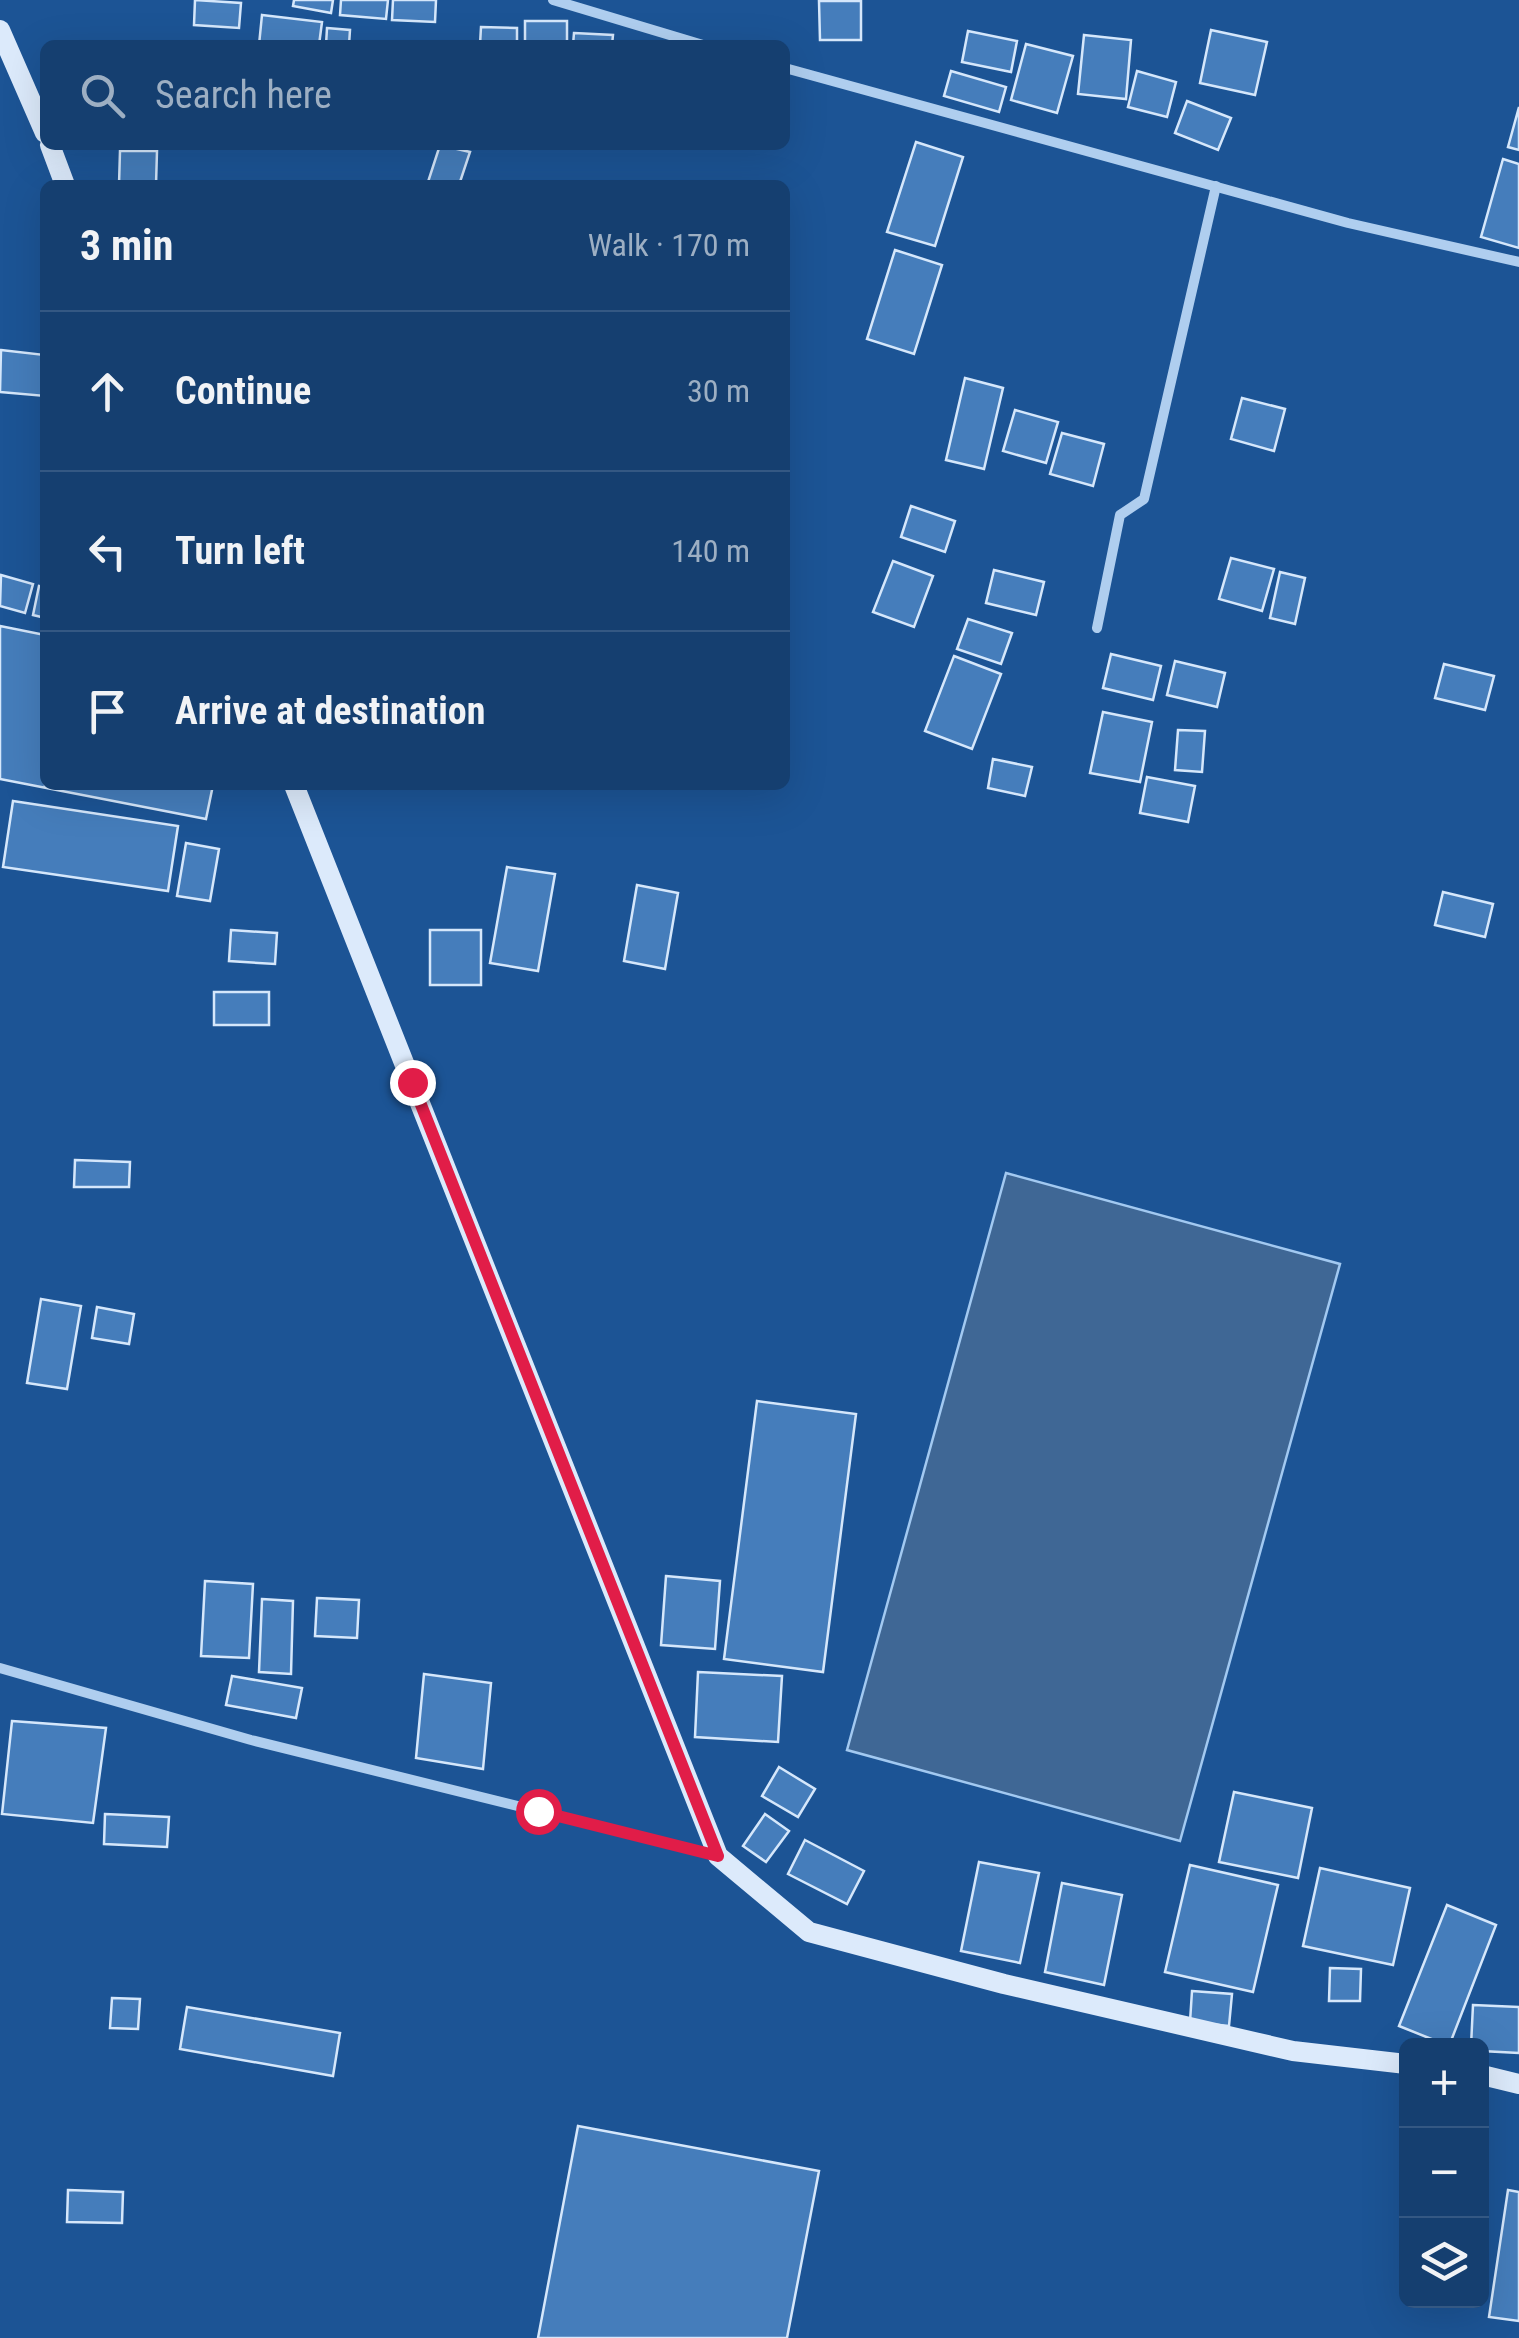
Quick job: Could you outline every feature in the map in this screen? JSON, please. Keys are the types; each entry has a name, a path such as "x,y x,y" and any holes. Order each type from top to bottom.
{"main road":[{"path":"0,30 40,122"},
{"path":"52,150 64,180"},
{"path":"296,790 718,1856 809,1932 1004,1984 1293,2051 1399,2063"},
{"path":"1489,2076 1519,2084"}],"street":[{"path":"553,0 686,40"},
{"path":"790,69 1216,186 1519,262"},
{"path":"1097,628 1120,515 1144,499 1216,186"},
{"path":"0,1668 250,1740 718,1856"}],"water":[{"path":"1006,1173 1340,1264 1180,1841 847,1750"}],"building":[{"path":"195,0 241,3 239,28 194,25"},
{"path":"294,0 333,0 331,13 293,6"},
{"path":"341,0 388,0 386,19 340,15"},
{"path":"393,0 436,0 435,22 392,20"},
{"path":"819,1 861,1 861,40 820,40"},
{"path":"262,15 322,22 320,40 260,40"},
{"path":"525,21 567,21 567,40 525,40"},
{"path":"481,27 517,28 517,40 480,40"},
{"path":"327,28 350,30 349,40 326,40"},
{"path":"1211,30 1267,42 1255,95 1200,83"},
{"path":"968,31 1017,41 1011,72 962,62"},
{"path":"574,33 613,35 612,40 573,40"},
{"path":"1084,35 1131,40 1126,99 1078,94"},
{"path":"1026,44 1073,56 1057,113 1011,100"},
{"path":"951,71 1006,87 999,112 944,96"},
{"path":"1137,71 1176,82 1167,117 1128,107"},
{"path":"1187,101 1231,118 1218,150 1175,133"},
{"path":"1519,107 1519,150 1508,147"},
{"path":"916,142 963,157 935,246 887,232"},
{"path":"438,150 470,152 461,180 429,180"},
{"path":"120,151 157,151 156,180 119,180"},
{"path":"1503,159 1519,164 1519,248 1481,237"},
{"path":"895,250 942,265 914,354 867,339"},
{"path":"1,350 40,354 40,396 0,392"},
{"path":"965,378 1003,388 984,469 946,460"},
{"path":"1242,398 1285,409 1274,451 1231,439"},
{"path":"1015,410 1058,422 1046,463 1003,451"},
{"path":"1062,433 1104,444 1093,486 1050,474"},
{"path":"911,506 955,521 945,552 901,537"},
{"path":"1231,558 1274,569 1262,611 1219,599"},
{"path":"893,561 933,576 914,627 873,612"},
{"path":"994,570 1044,582 1036,615 986,603"},
{"path":"1280,572 1305,578 1295,624 1270,618"},
{"path":"1,575 33,584 25,613 0,606"},
{"path":"39,586 40,586 40,617 33,615"},
{"path":"968,619 1012,633 1001,664 957,649"},
{"path":"0,626 40,634 40,787 0,779"},
{"path":"1111,654 1161,666 1153,700 1103,688"},
{"path":"954,656 1001,674 972,749 925,731"},
{"path":"1175,661 1225,673 1217,707 1167,695"},
{"path":"1444,664 1494,676 1485,710 1435,698"},
{"path":"1103,712 1152,722 1140,782 1090,773"},
{"path":"1178,730 1205,731 1202,772 1175,770"},
{"path":"993,759 1032,767 1025,796 988,788"},
{"path":"1147,777 1195,786 1188,822 1140,813"},
{"path":"57,790 212,790 206,819"},
{"path":"13,801 178,826 168,891 3,867"},
{"path":"186,843 219,849 210,901 177,896"},
{"path":"507,867 555,874 538,971 490,963"},
{"path":"637,885 678,893 665,969 624,961"},
{"path":"1443,892 1493,904 1485,937 1435,925"},
{"path":"231,930 277,933 275,964 229,961"},
{"path":"430,930 481,930 481,985 430,985"},
{"path":"214,992 269,992 269,1025 214,1025"},
{"path":"75,1160 130,1162 129,1187 74,1187"},
{"path":"41,1299 81,1306 67,1389 27,1383"},
{"path":"97,1307 134,1314 129,1344 92,1338"},
{"path":"757,1401 856,1414 823,1672 724,1659"},
{"path":"666,1576 720,1581 715,1649 661,1645"},
{"path":"205,1581 253,1584 249,1658 201,1656"},
{"path":"317,1598 359,1600 357,1638 315,1636"},
{"path":"262,1599 293,1601 291,1674 259,1672"},
{"path":"698,1672 782,1676 778,1742 695,1737"},
{"path":"424,1674 491,1683 483,1769 416,1758"},
{"path":"232,1676 302,1688 296,1718 226,1705"},
{"path":"12,1721 106,1728 93,1823 2,1814"},
{"path":"779,1767 815,1789 798,1817 762,1796"},
{"path":"1234,1792 1312,1808 1298,1878 1219,1862"},
{"path":"105,1814 169,1817 167,1847 104,1844"},
{"path":"765,1814 789,1831 766,1862 743,1846"},
{"path":"805,1840 864,1871 847,1904 788,1874"},
{"path":"979,1862 1039,1873 1020,1963 961,1951"},
{"path":"1190,1865 1278,1885 1253,1992 1165,1972"},
{"path":"1320,1868 1410,1888 1393,1965 1303,1946"},
{"path":"1062,1883 1122,1895 1104,1985 1045,1972"},
{"path":"1447,1905 1496,1925 1452,2038 1429,2038 1399,2026"},
{"path":"1330,1968 1361,1969 1360,2001 1329,2001"},
{"path":"1192,1991 1232,1994 1229,2026 1190,2022"},
{"path":"112,1998 140,1999 138,2029 110,2028"},
{"path":"1473,2005 1519,2007 1519,2053 1489,2051 1489,2038 1471,2038"},
{"path":"187,2007 340,2033 333,2076 180,2049"},
{"path":"578,2126 819,2171 787,2338 538,2338"},
{"path":"68,2190 123,2192 122,2223 67,2222"},
{"path":"1508,2190 1519,2192 1519,2321 1489,2317"}],"route":[{"path":"412,1082 677,1744 718,1856 538,1811"}]}
